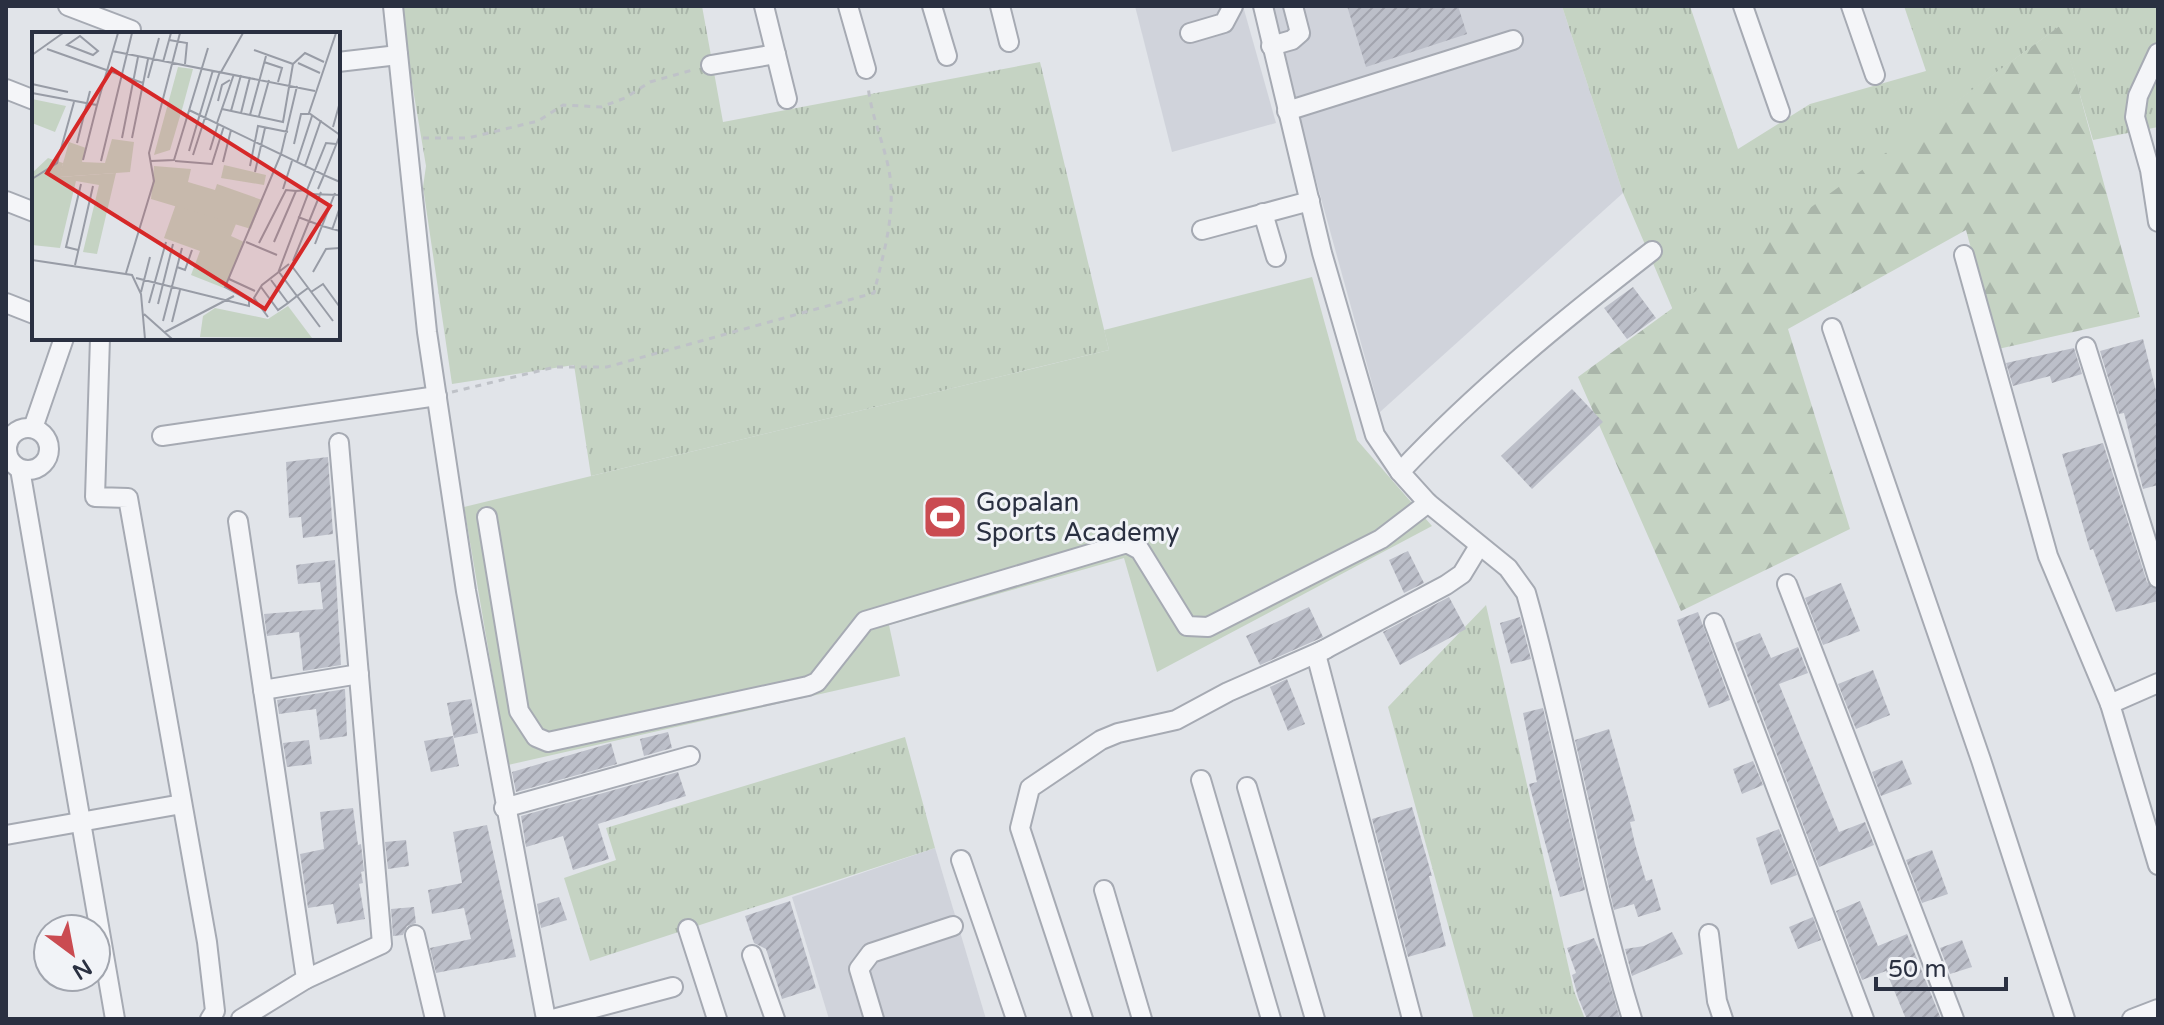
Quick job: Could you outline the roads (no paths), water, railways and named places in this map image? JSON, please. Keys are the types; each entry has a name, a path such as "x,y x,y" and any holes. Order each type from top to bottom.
{"street":[{"path":"68,6 131,32"},
{"path":"393,6 437,396 504,808 546,1019"},
{"path":"764,6 787,99"},
{"path":"848,6 866,69"},
{"path":"932,6 947,56"},
{"path":"1000,6 1009,42"},
{"path":"1190,33 1224,23 1233,6"},
{"path":"1263,6 1310,201 1375,435 1400,472 1428,503 1508,568 1526,593 1574,777 1604,928 1632,1019"},
{"path":"1271,46 1297,37 1300,33 1293,6"},
{"path":"1743,6 1780,112"},
{"path":"1851,6 1875,75"},
{"path":"1287,111 1513,40"},
{"path":"2158,53 2138,96 2135,117 2154,169 2158,222"},
{"path":"711,65 776,54"},
{"path":"340,62 398,55"},
{"path":"6,89 32,99"},
{"path":"6,201 32,211"},
{"path":"1202,230 1310,201"},
{"path":"1263,213 1276,257"},
{"path":"1400,472 1449,420 1549,331 1652,251"},
{"path":"1964,255 2048,556 2110,704 2158,865"},
{"path":"6,303 32,313"},
{"path":"1832,328 1981,760 2065,1019"},
{"path":"33,428 63,340"},
{"path":"100,340 95,497 128,498 207,942 215,1011 210,1019"},
{"path":"2086,347 2158,578"},
{"path":"162,436 437,396"},
{"path":"33,428 10,432 7,453 20,469 115,1019"},
{"path":"20,469 34,469 49,455 48,441 33,428"},
{"path":"241,1019 306,979 382,944 339,443"},
{"path":"487,517 519,711 536,737 548,742 808,686 817,682 865,621 1127,543 1140,550 1187,626 1208,627 1381,539 1428,503"},
{"path":"238,521 306,979"},
{"path":"1412,1019 1316,654 1446,585 1462,574 1479,546"},
{"path":"1787,584 1954,1019"},
{"path":"1714,623 1864,1019"},
{"path":"1083,1019 1020,828 1030,788 1101,740 1176,720 1228,692 1326,649"},
{"path":"263,690 359,674"},
{"path":"2110,704 2158,683"},
{"path":"504,808 690,756"},
{"path":"1201,780 1271,1019"},
{"path":"1247,787 1315,1019"},
{"path":"6,835 182,804"},
{"path":"961,860 1016,1019"},
{"path":"1104,890 1142,1019"},
{"path":"874,1019 859,969 865,958 871,953 953,926"},
{"path":"688,929 717,1019"},
{"path":"1709,934 1717,1001 1723,1019"},
{"path":"415,935 435,1019"},
{"path":"752,955 775,1019"},
{"path":"553,1019 673,987"},
{"path":"2132,1019 2158,1009"}],"place":[{"name":"Gopalan Sports Academy","path":"945,517"}]}
